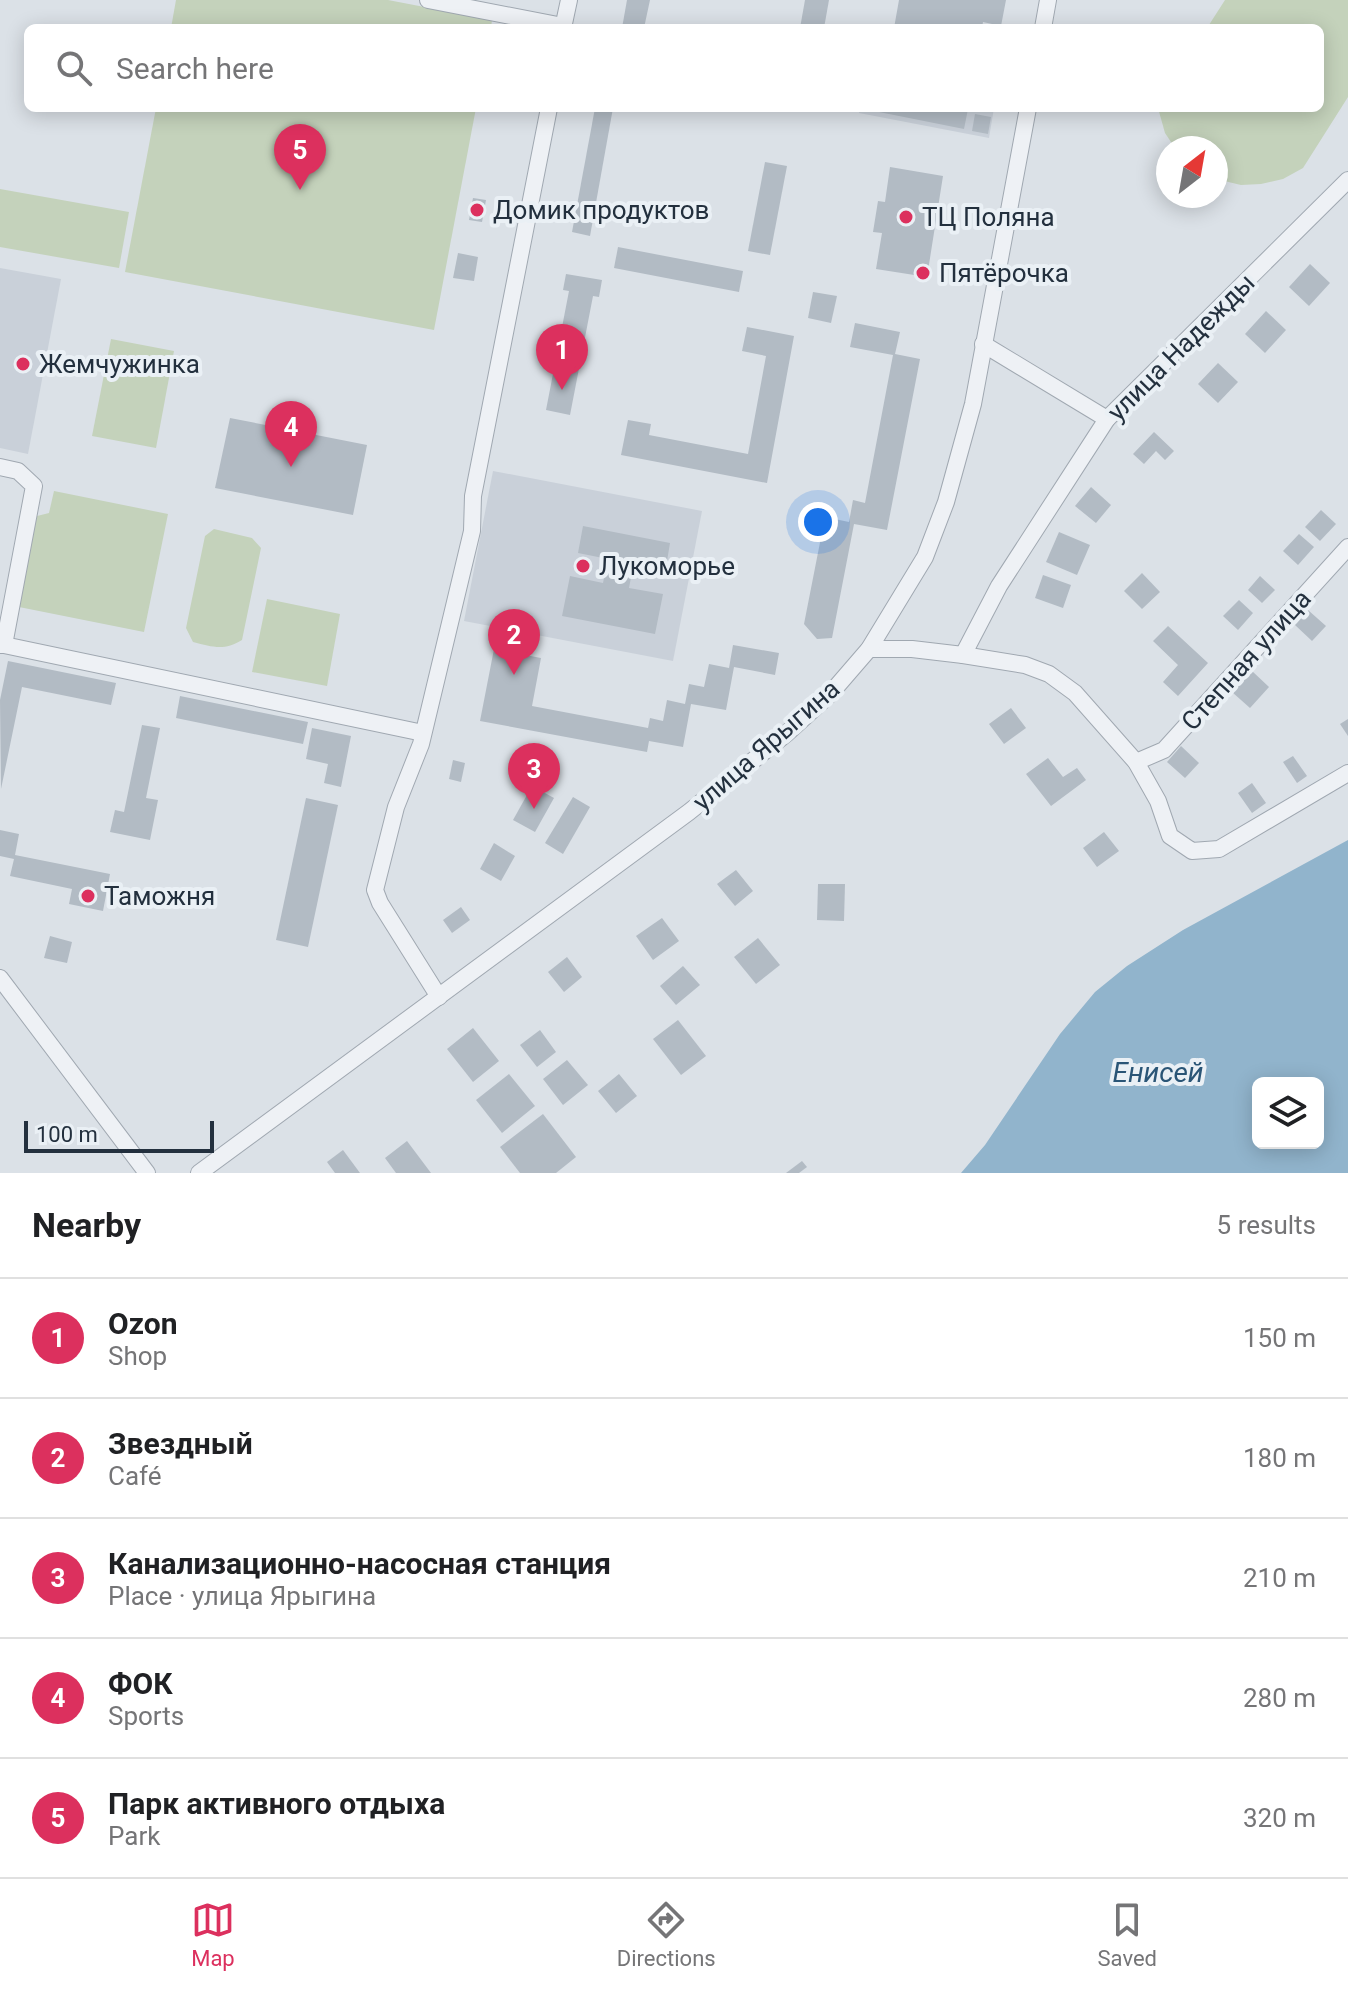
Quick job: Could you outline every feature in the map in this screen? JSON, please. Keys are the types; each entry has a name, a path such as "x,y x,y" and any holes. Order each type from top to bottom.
{"street":[{"path":"428,0 548,24"},
{"path":"564,24 569,0"},
{"path":"1044,24 1048,0"},
{"path":"439,997 375,890 396,807 423,733 472,531 473,496 548,112"},
{"name":"улица Ярыгина","path":"199,1173 689,812 774,744 831,693 869,649 925,557 946,502 973,404 1027,112"},
{"name":"улица Надежды","path":"963,655 999,586 1107,419 1348,180"},
{"path":"983,344 1107,419"},
{"path":"0,467 18,471 34,486 2,645 423,733"},
{"name":"Степная улица","path":"1136,762 1164,750 1348,547"},
{"path":"869,649 912,649 963,655 1025,665 1049,674 1075,693 1136,762 1158,801 1170,836 1192,851 1219,849 1348,773"},
{"path":"0,978 147,1173"}],"shaded area":[{"path":"859,112 993,112 989,138"},
{"name":"Жемчужинка","path":"0,268 61,279 28,454 0,448"},
{"name":"Лукоморье","path":"493,471 702,511 673,661 464,621"}],"green space":[{"path":"176,0 388,0 492,20 492,24 172,24"},
{"path":"1225,0 1348,0 1348,97 1303,168 1283,179 1241,185 1228,182 1228,136 1167,136 1159,112 1324,112 1324,24 1210,24"},
{"path":"155,112 475,112 434,330 125,272"},
{"path":"0,189 129,212 119,268 0,247"},
{"path":"111,339 174,351 156,448 92,436"},
{"path":"54,491 168,514 144,632 19,607 37,516 49,513"},
{"path":"214,529 252,538 261,548 242,640 224,647 193,642 186,628 205,536"},
{"path":"267,599 340,614 327,686 252,672"}],"water":[{"name":"Енисей","path":"1348,840 1348,1173 961,1173 985,1145 1060,1034 1095,992 1127,966 1183,930"}],"building":[{"path":"627,0 650,0 645,24 623,24"},
{"path":"805,0 829,0 825,24 801,24"},
{"path":"899,0 1006,0 1001,24 895,24"},
{"path":"594,112 612,112 590,236 572,232"},
{"path":"879,112 967,112 964,129"},
{"path":"975,114 991,117 988,134 972,131"},
{"path":"765,162 787,166 770,255 748,251"},
{"name":"ТЦ Поляна","path":"890,167 943,176 927,277 876,269 882,233 873,232 878,201 885,202"},
{"name":"Домик продуктов","path":"473,198 486,200 482,222 469,220"},
{"path":"618,247 743,271 739,292 614,268"},
{"path":"458,253 478,257 474,281 453,278"},
{"path":"1310,264 1330,283 1309,306 1289,287"},
{"path":"566,274 602,280 599,297 593,296 570,415 546,410 569,291 563,290"},
{"path":"813,292 837,296 831,323 808,318"},
{"path":"1266,311 1286,330 1265,353 1245,334"},
{"path":"855,323 900,332 895,354 920,359 887,530 854,524 832,638 817,639 804,624 825,517 849,522 853,500 865,503 893,355 850,347"},
{"path":"747,327 794,336 767,483 621,455 628,420 651,424 649,435 748,454 766,356 742,351"},
{"path":"1218,363 1238,382 1218,403 1198,384"},
{"path":"230,418 367,445 353,515 215,488"},
{"path":"1154,432 1174,451 1165,460 1156,451 1144,464 1133,454"},
{"path":"1091,487 1111,505 1096,523 1075,506"},
{"path":"1321,510 1336,524 1320,541 1305,527"},
{"path":"583,526 670,543 666,567 634,562 629,588 663,594 655,634 562,616 570,576 603,583 608,559 578,553"},
{"path":"1059,532 1090,545 1077,575 1046,562"},
{"path":"1299,534 1314,547 1298,565 1283,551"},
{"path":"1142,573 1160,592 1142,609 1124,591"},
{"path":"1043,575 1071,585 1063,608 1035,598"},
{"path":"1260,576 1275,590 1262,603 1248,590"},
{"path":"1239,600 1253,613 1238,630 1223,616"},
{"path":"1308,610 1326,626 1312,641 1295,625"},
{"path":"1168,626 1208,663 1178,696 1163,682 1178,665 1153,641"},
{"path":"733,645 779,653 775,675 734,667 726,710 691,704 683,747 649,741 647,752 480,721 494,649 541,658 532,706 648,728 650,718 663,721 667,700 685,704 689,684 704,687 709,664 729,668"},
{"path":"8,661 116,683 111,705 22,687 1,789 0,700"},
{"path":"1252,671 1269,687 1250,708 1232,692"},
{"path":"180,696 308,722 303,744 176,718"},
{"path":"1011,708 1026,728 1004,744 989,724"},
{"path":"1348,719 1348,736 1340,724"},
{"path":"142,725 160,728 146,798 158,800 150,840 110,832 115,810 124,812"},
{"path":"312,728 351,736 341,787 324,783 328,764 306,759"},
{"path":"1181,746 1199,763 1185,778 1167,762"},
{"path":"1293,756 1307,776 1297,783 1283,762"},
{"path":"1048,758 1063,777 1077,768 1086,780 1051,806 1026,774"},
{"path":"453,760 465,763 461,782 449,779"},
{"path":"1252,783 1266,803 1252,813 1238,793"},
{"path":"532,786 554,798 535,832 513,820"},
{"path":"573,797 590,807 563,854 545,843"},
{"path":"306,798 338,805 308,947 276,940"},
{"path":"0,830 19,834 15,855 110,874 103,911 69,904 72,889 10,876 14,859 0,856"},
{"path":"1104,832 1119,851 1097,867 1083,848"},
{"path":"494,843 515,856 501,881 480,869"},
{"path":"736,870 753,891 735,906 717,884"},
{"path":"818,884 845,884 844,921 817,920"},
{"path":"461,907 470,920 452,933 443,920"},
{"path":"662,918 679,941 653,960 636,936"},
{"path":"50,936 72,942 67,963 44,958"},
{"path":"758,938 780,965 756,984 734,957"},
{"path":"567,957 582,977 564,992 548,972"},
{"path":"683,966 700,985 676,1005 660,986"},
{"path":"678,1020 706,1056 681,1075 653,1039"},
{"path":"473,1028 499,1061 473,1082 447,1049"},
{"path":"540,1030 556,1052 537,1067 520,1045"},
{"path":"567,1060 588,1085 563,1105 543,1079"},
{"path":"509,1074 535,1106 502,1133 476,1100"},
{"path":"619,1074 637,1096 616,1113 598,1091"},
{"path":"543,1114 576,1157 556,1173 520,1173 500,1147"},
{"path":"407,1141 431,1173 396,1173 385,1158"},
{"path":"343,1150 360,1173 335,1173 327,1162"},
{"path":"802,1161 807,1167 799,1173 786,1173"}],"place":[{"name":"Парк активного отдыха","path":"300,190"},
{"name":"Домик продуктов","path":"477,210"},
{"name":"ТЦ Поляна","path":"906,217"},
{"name":"Пятёрочка","path":"923,273"},
{"name":"Жемчужинка","path":"23,364"},
{"name":"Ozon","path":"562,390"},
{"name":"ФОК","path":"291,467"},
{"name":"Лукоморье","path":"583,566"},
{"name":"Звездный","path":"514,675"},
{"name":"Канализационно-насосная станция","path":"534,809"},
{"name":"Таможня","path":"88,896"}]}
